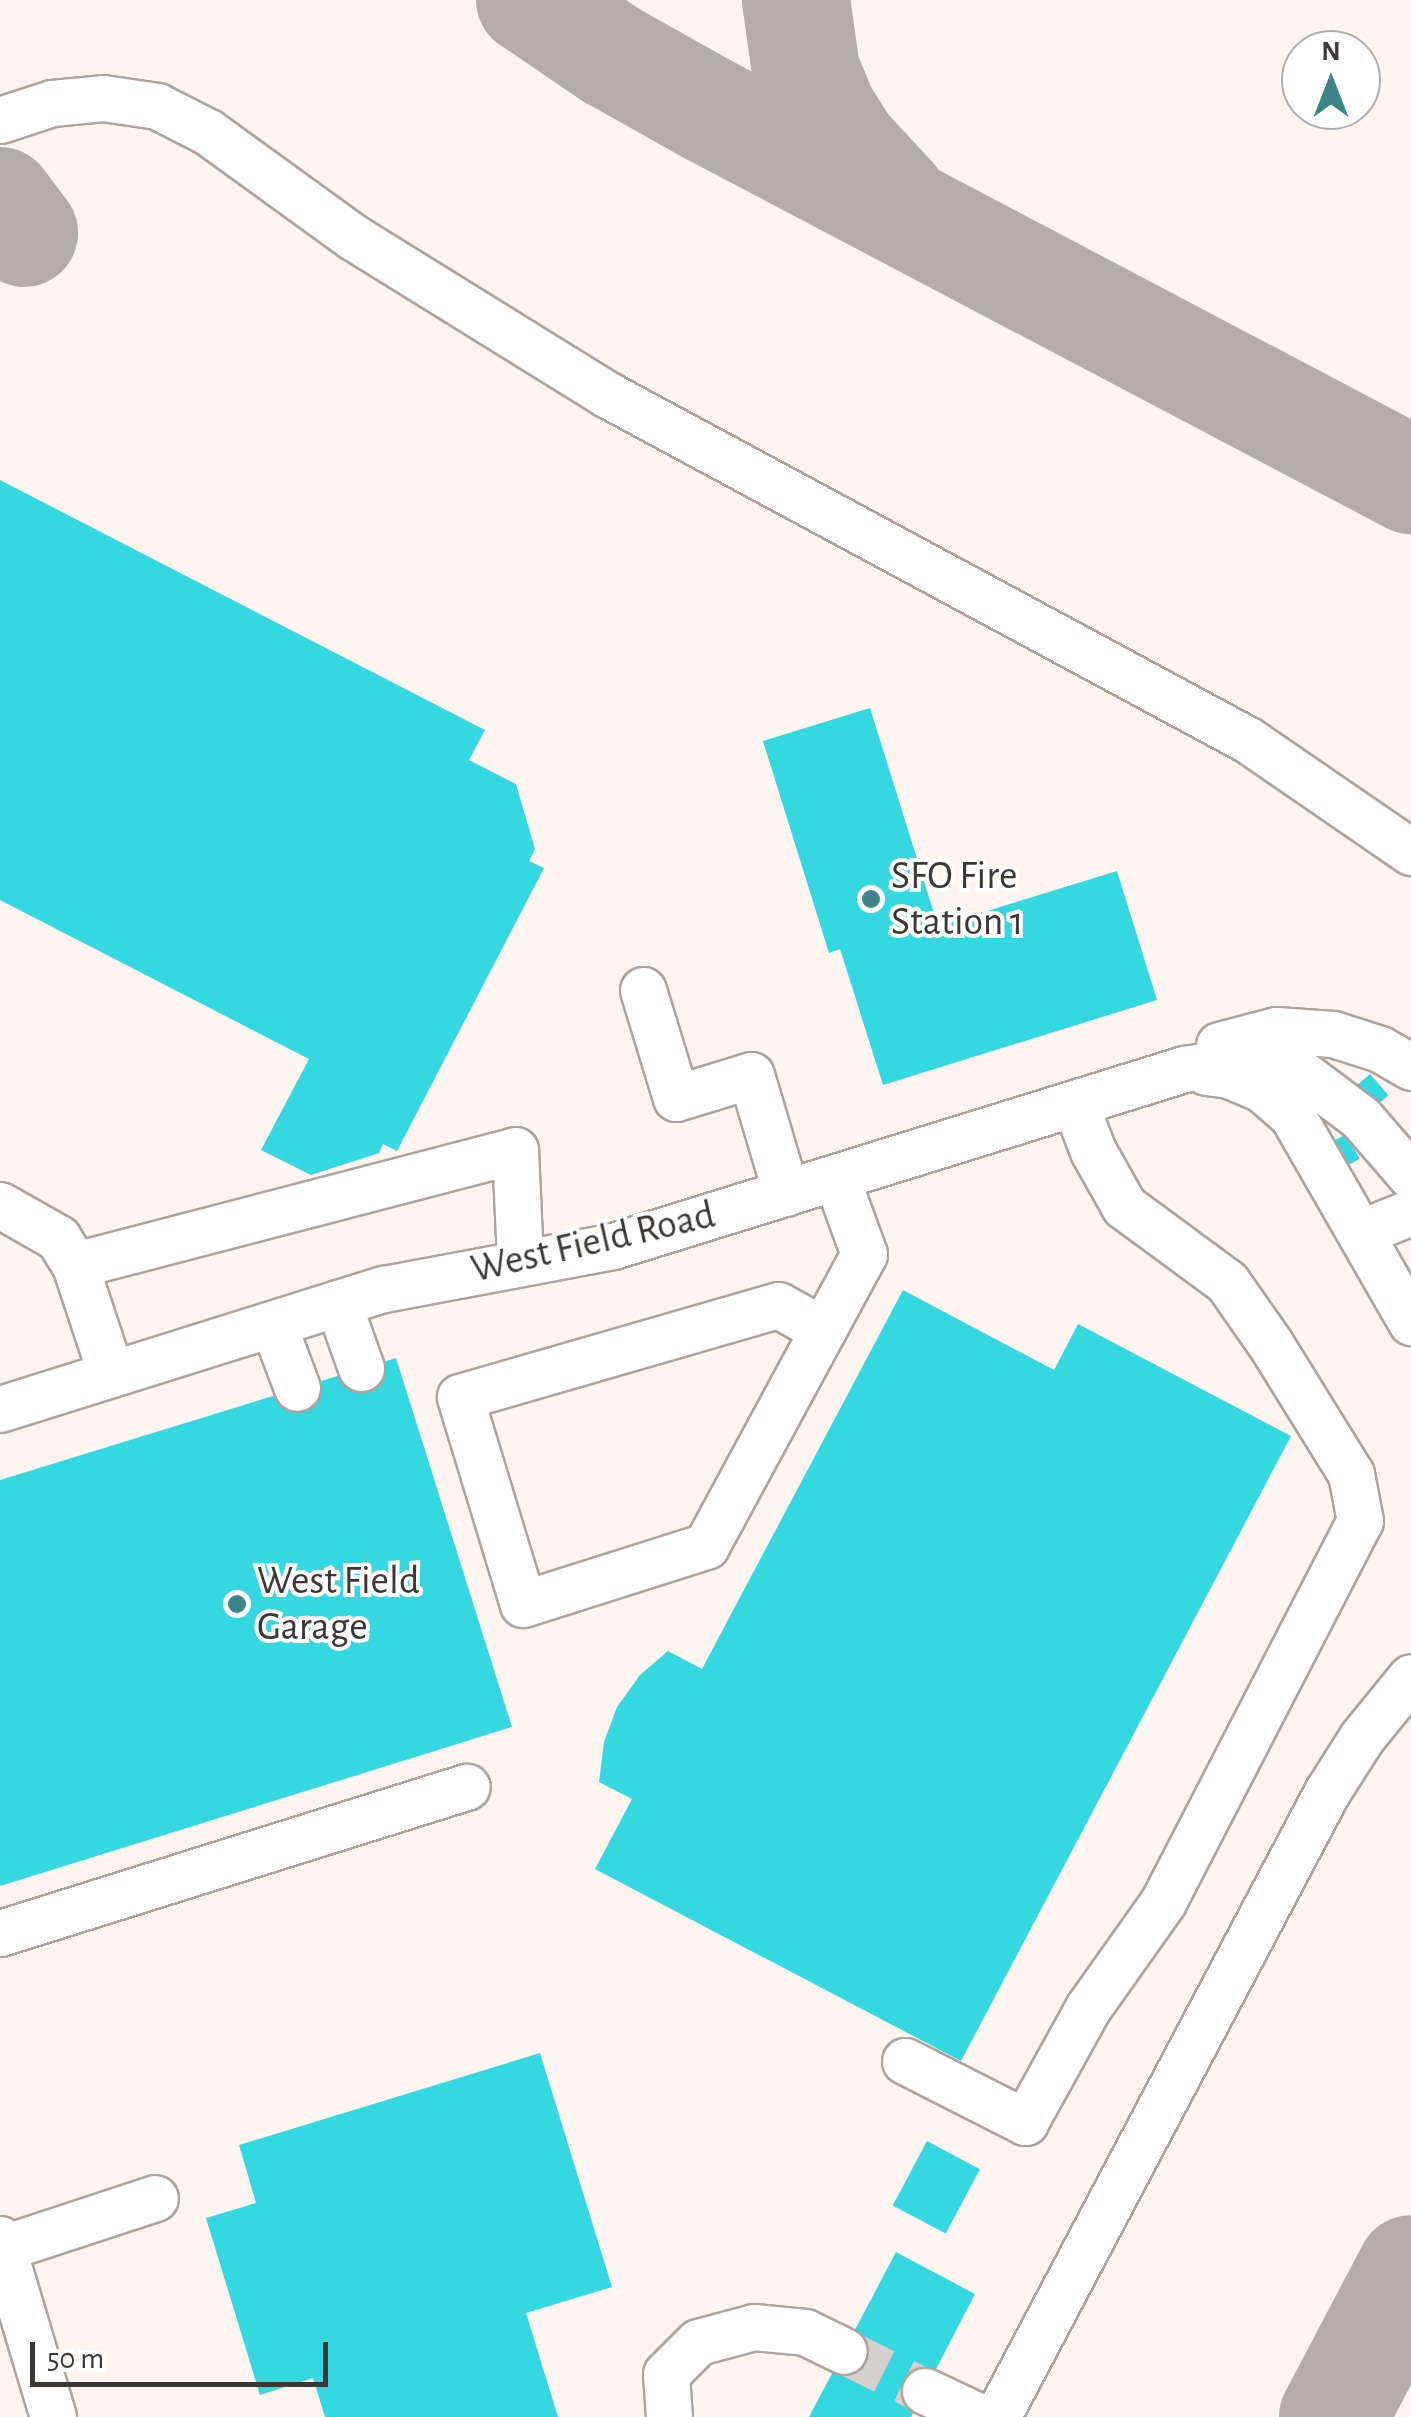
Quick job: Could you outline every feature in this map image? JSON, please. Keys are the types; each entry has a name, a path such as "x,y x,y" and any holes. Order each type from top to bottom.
{"street":[{"path":"0,120 52,103 103,98 157,106 208,132 353,237 608,395 1248,740 1411,852"},
{"path":"643,990 676,1098 751,1075 786,1192"},
{"path":"1184,1068 1223,1043 1276,1030 1333,1034 1401,1046"},
{"path":"1184,1068 1249,1059 1296,1068 1360,1118 1411,1176"},
{"path":"1184,1068 1246,1082 1262,1089 1292,1115 1411,1322"},
{"name":"West Field Road","path":"0,1410 384,1288 613,1246 1184,1068"},
{"path":"905,2061 1025,2122 1088,2008 1163,1902 1360,1520 1350,1474 1227,1282 1124,1206 1093,1151 1075,1104"},
{"path":"75,1266 514,1150 520,1262"},
{"path":"823,1330 778,1304 460,1397 522,1604 706,1546 823,1330 864,1254 836,1177"},
{"path":"0,1205 58,1238 75,1266 111,1374"},
{"path":"1362,1232 1411,1212"},
{"path":"338,1303 361,1368"},
{"path":"273,1324 297,1388"},
{"path":"997,2417 1328,1792 1362,1736 1411,1677"},
{"path":"0,1933 467,1787"},
{"path":"53,2417 1,2245 154,2198"},
{"path":"669,2417 666,2374 698,2342 754,2327 805,2332 844,2351"},
{"path":"925,2391 980,2417"}],"building":[{"path":"0,480 485,730 469,760 516,784 535,849 529,861 544,868 397,1151 383,1144 379,1153 311,1175 261,1150 309,1059 0,900"},
{"name":"SFO Fire Station 1","path":"870,708 938,926 1117,871 1157,1000 883,1085 840,949 829,953 763,741"},
{"path":"1370,1074 1388,1095 1373,1109 1354,1088"},
{"path":"1347,1134 1360,1159 1342,1168 1329,1143"},
{"path":"903,1290 1054,1370 1078,1324 1291,1436 961,2061 595,1869 632,1799 599,1782 604,1742 617,1707 640,1675 668,1651 702,1669"},
{"name":"West Field Garage","path":"396,1358 512,1727 0,1886 0,1480"},
{"path":"540,2053 612,2287 526,2313 558,2417 325,2417 313,2378 260,2395 206,2218 256,2203 239,2145"},
{"path":"927,2141 980,2169 946,2234 893,2205"},
{"path":"896,2252 975,2294 911,2417 809,2417"}],"taxiway":[{"path":"530,0 611,55 709,110 1411,480"},
{"path":"796,0 806,71 823,112 845,147 893,199"},
{"path":"0,201 24,233"},
{"path":"1333,2417 1411,2269"}],"tunnel":[{"path":"844,2351 925,2391"}],"place":[{"name":"SFO Fire Station 1","path":"871,899"},
{"name":"West Field Garage","path":"237,1604"}]}
